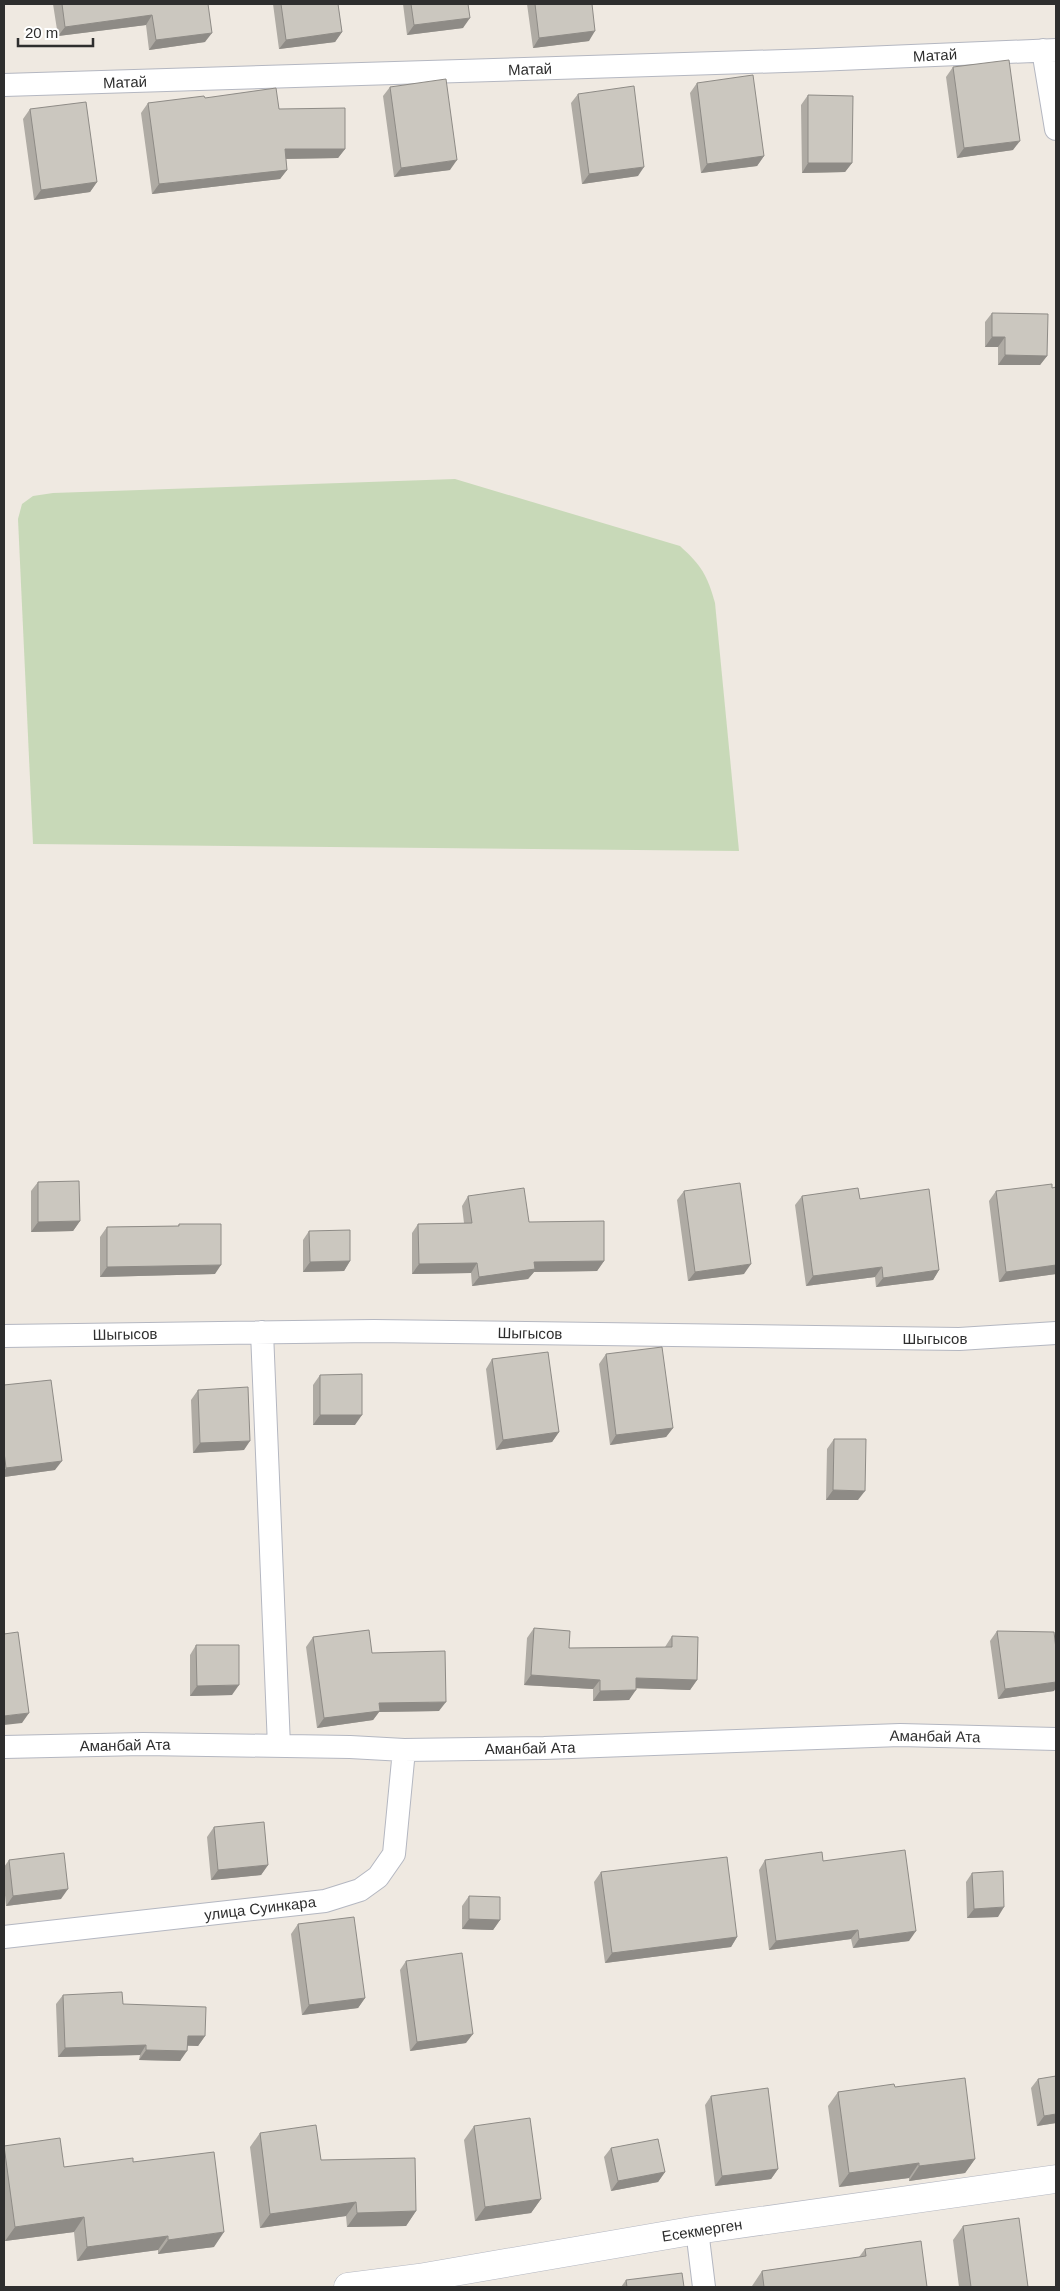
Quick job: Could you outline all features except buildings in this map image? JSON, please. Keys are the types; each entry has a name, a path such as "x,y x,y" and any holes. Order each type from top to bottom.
{"street":[{"name":"Матай","path":"4,85 816,60 1049,50"},
{"path":"1049,50 1056,130"},
{"name":"Шыгысов","path":"4,1336 374,1331 959,1339 1056,1333"},
{"path":"262,1332 280,1746"},
{"name":"Аманбай Ата","path":"4,1747 143,1744 404,1750 544,1748 900,1735 1056,1739"},
{"name":"улица Суинкара","path":"4,1937 325,1901 360,1890 378,1877 394,1854 404,1750"},
{"name":"Eсекмерген","path":"348,2287 419,2278 697,2230 1056,2179"},
{"path":"697,2230 704,2287"}],"green space":[{"path":"455,479 680,546 699,565 715,603 739,851 33,844 18,519 22,504 33,496 53,493"}]}
